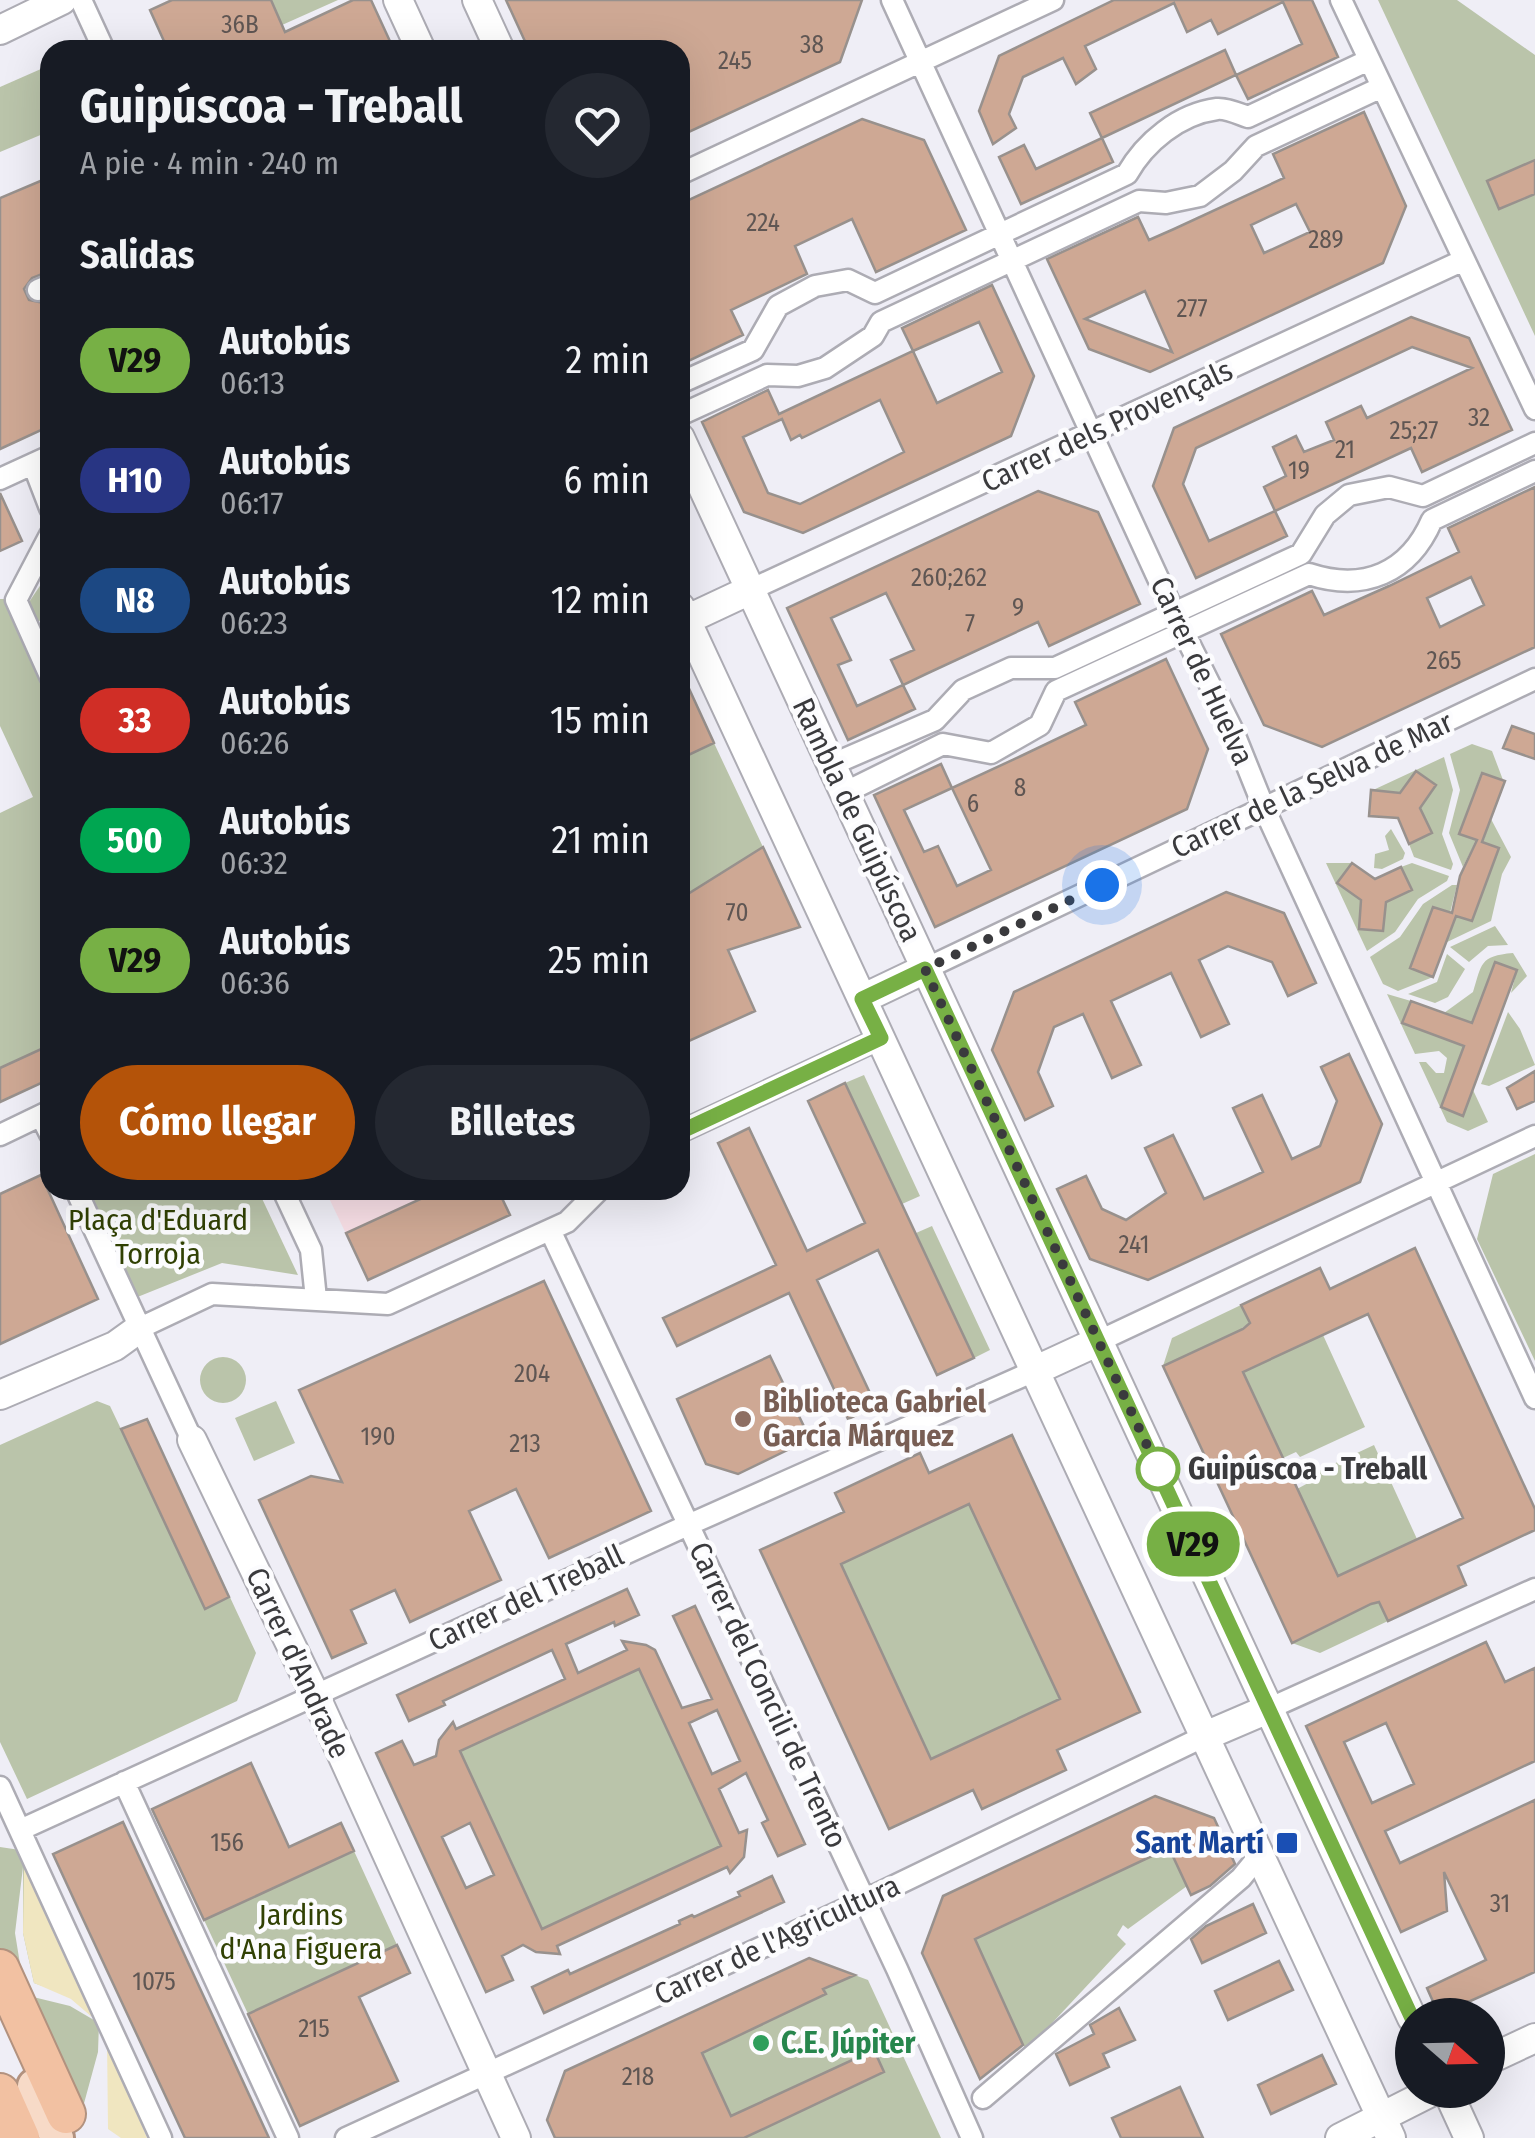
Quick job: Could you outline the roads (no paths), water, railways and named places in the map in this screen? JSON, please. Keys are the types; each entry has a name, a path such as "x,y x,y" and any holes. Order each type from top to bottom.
{"highway":[{"path":"0,1969 62,2126"},
{"path":"0,2094 20,2138"}],"main road":[{"path":"0,2008 62,2126"}],"street":[{"path":"1,28 62,0"},
{"path":"81,0 99,40"},
{"path":"398,0 416,40"},
{"path":"477,0 495,40"},
{"name":"Carrer de Huelva","path":"892,0 1232,731 1535,1398"},
{"path":"690,169 1054,0"},
{"path":"1341,0 1535,409"},
{"path":"690,379 753,350 778,306 815,286 848,280 875,293 1127,174 1141,150 1175,124 1220,108 1248,117 1369,60"},
{"path":"690,410 766,375 798,376 825,368 873,336 881,322 1138,201 1166,203 1200,196 1233,171 1256,146 1382,87"},
{"name":"Carrer dels Provençals","path":"750,590 1464,260"},
{"path":"831,766 935,720 963,690 1011,668 1055,668 1301,554 1325,515 1350,495 1389,488 1423,496 1535,444"},
{"path":"0,479 40,460"},
{"name":"Rambla de Guipúscoa","path":"690,460 1403,1998"},
{"path":"844,793 943,744 991,753 1040,725 1056,691 1308,574 1355,582 1393,568 1421,545 1432,520 1535,472"},
{"path":"40,553 16,600 40,654"},
{"path":"690,614 750,590"},
{"path":"690,634 1387,2128"},
{"name":"Carrer de la Selva de Mar","path":"925,969 1535,679"},
{"path":"862,999 925,969"},
{"path":"690,1127 881,1038"},
{"path":"0,1136 40,1122"},
{"path":"1034,1371 1535,1136"},
{"name":"Carrer d'Andrade","path":"81,1200 315,1695 516,2138"},
{"path":"288,1200 311,1250 316,1299"},
{"path":"0,1395 115,1346 140,1328 212,1294 388,1304 568,1222 589,1200"},
{"name":"Carrer del Concili de Trento","path":"550,1230 865,1900 972,2138"},
{"name":"Carrer del Treball","path":"20,1830 688,1524 1034,1371"},
{"path":"1205,1736 1535,1590"},
{"name":"Carrer de l'Agricultura","path":"346,2138 865,1900 1205,1736"},
{"path":"124,1782 288,2138"},
{"path":"0,1787 161,2138"},
{"path":"983,2098 1241,1878 1259,1856"},
{"path":"1505,2052 1535,2038"},
{"path":"1340,2138 1387,2128 1413,2108"},
{"path":"1455,2108 1469,2138"}],"place":[{"name":"Biblioteca Gabriel García Márquez","path":"743,1419"},
{"name":"Guipúscoa - Treball","path":"1158,1469"},
{"name":"Sant Martí","path":"1287,1843"},
{"name":"C.E. Júpiter","path":"761,2043"}],"park label":[{"name":"Plaça d'Eduard Torroja","path":"158,1237"},
{"name":"Jardins d'Ana Figuera","path":"301,1932"}]}
